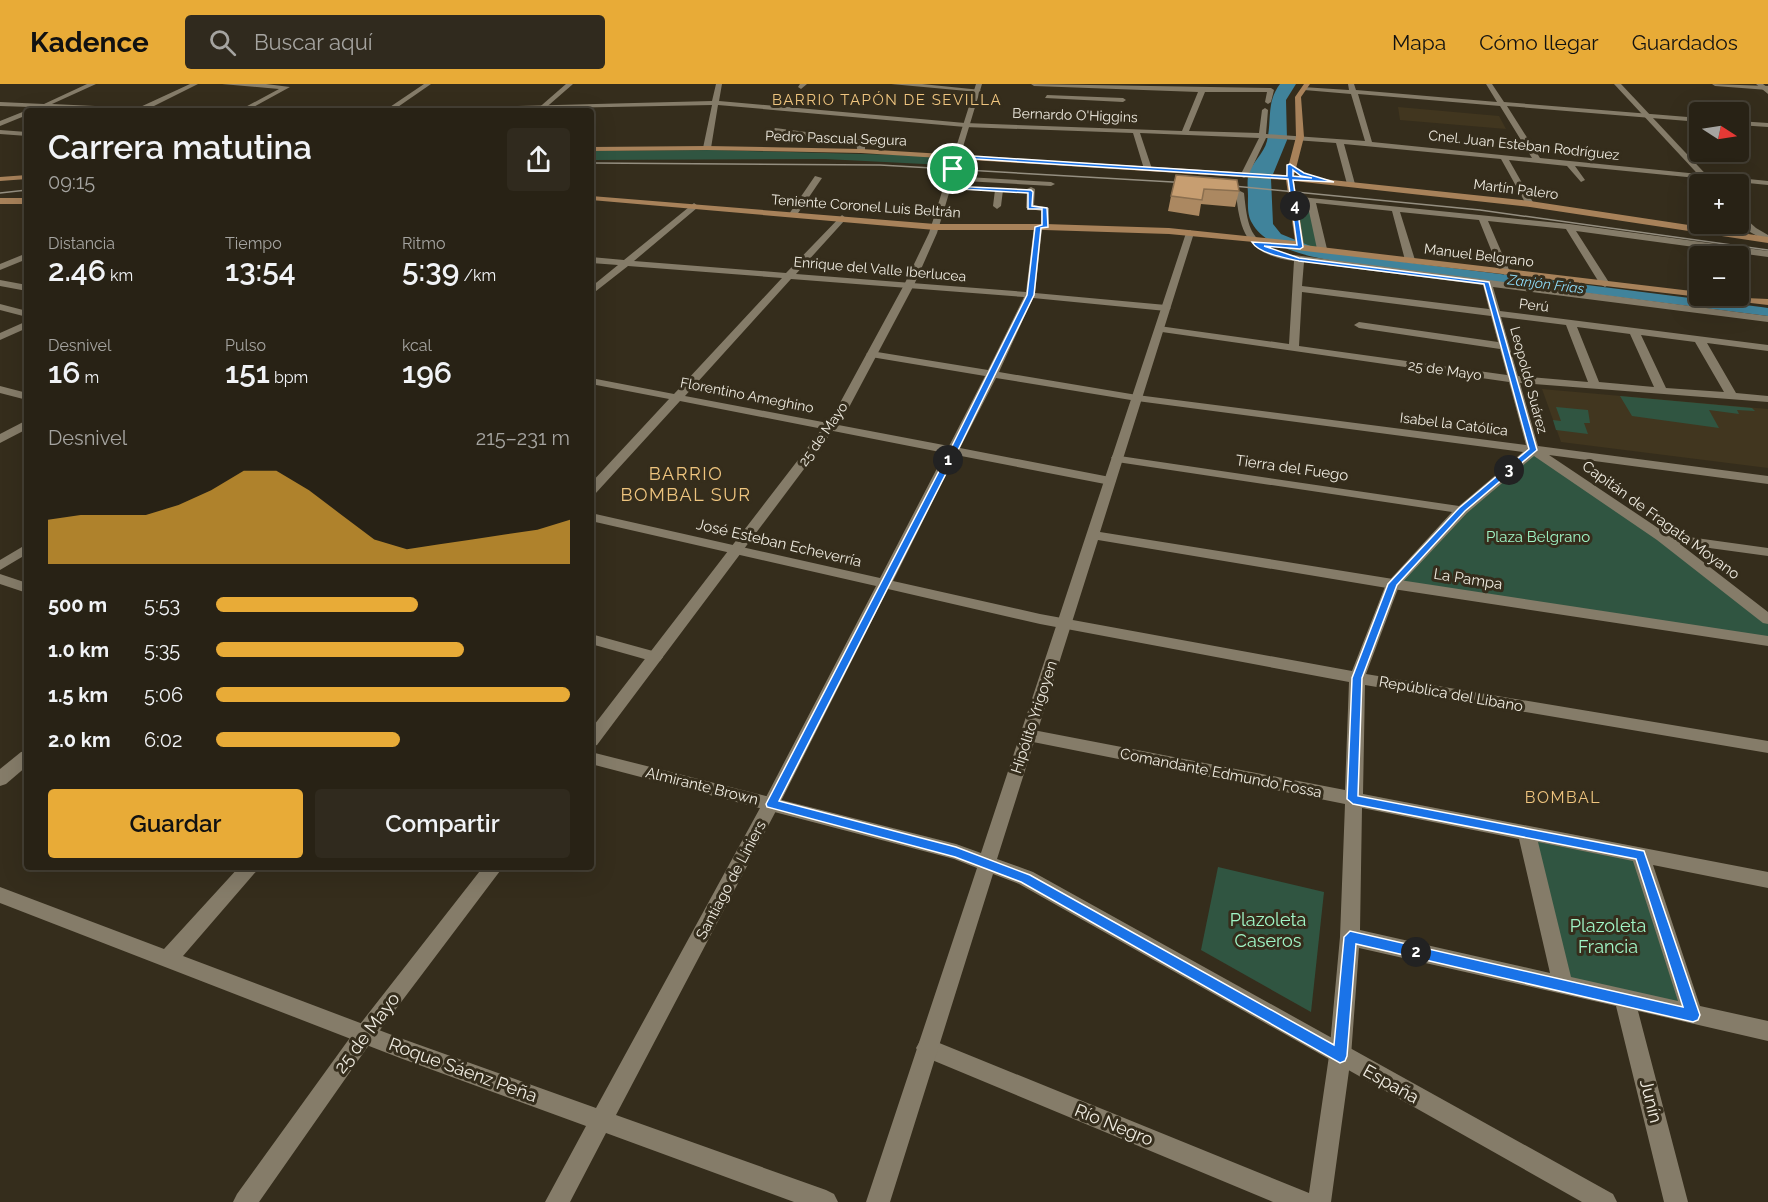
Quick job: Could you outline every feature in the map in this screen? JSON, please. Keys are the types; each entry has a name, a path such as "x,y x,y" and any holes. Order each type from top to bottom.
{"main road":[{"path":"1300,245 1290,165 1300,137 1298,100 1305,86"},
{"name":"Pedro Pascual Segura","path":"594,149 707,148 861,151 1260,176"},
{"path":"1290,165 1303,174 1332,182"},
{"name":"Martín Palero","path":"1260,176 1530,204 1768,240"},
{"path":"0,179 24,177"},
{"name":"Teniente Coronel Luis Beltrán","path":"594,198 935,227 1042,227 1189,235"},
{"path":"0,201 24,200"},
{"name":"Manuel Belgrano","path":"1189,235 1300,245"},
{"name":"Manuel Belgrano","path":"1251,241 1284,242 1322,249 1689,294"},
{"path":"1749,300 1768,302"}],"street":[{"path":"38,108 93,84"},
{"path":"145,108 195,84"},
{"path":"225,84 289,85"},
{"path":"392,108 428,84"},
{"path":"542,108 570,84"},
{"path":"707,148 719,84"},
{"path":"894,84 979,87"},
{"path":"1034,84 1271,90 1268,102"},
{"path":"1046,106 1048,84"},
{"path":"1489,84 1537,159"},
{"path":"1617,84 1701,174"},
{"path":"1715,84 1764,88"},
{"path":"247,108 289,85"},
{"path":"1305,86 1352,88 1502,104 1689,119"},
{"name":"25 de Mayo","path":"594,737 831,427 909,285 935,227 965,125 979,87"},
{"path":"1352,88 1369,143"},
{"path":"1185,132 1202,90"},
{"path":"1047,97 1123,100"},
{"name":"Bernardo O'Higgins","path":"570,108 716,103 965,125 1277,136"},
{"path":"0,104 81,108"},
{"path":"1246,176 1265,135 1265,110"},
{"path":"0,124 24,114"},
{"path":"1749,124 1768,125"},
{"path":"775,130 858,141 861,143 861,151"},
{"path":"1136,131 1148,169"},
{"path":"0,132 24,134"},
{"name":"Cnel. Juan Esteban Rodríguez","path":"1277,136 1692,174"},
{"path":"1339,140 1351,184"},
{"path":"1503,156 1530,204"},
{"path":"1568,162 1581,180"},
{"path":"793,214 818,178"},
{"name":"Cnel. Juan Esteban Rodríguez","path":"1749,181 1768,183"},
{"path":"949,183 1051,184"},
{"path":"949,183 999,190 1031,190 1030,207 1045,208 1042,227"},
{"path":"997,207 999,190"},
{"path":"1240,192 1243,225 1251,241"},
{"path":"1294,198 1569,227 1768,254"},
{"path":"1311,200 1322,249"},
{"path":"594,290 694,206"},
{"path":"1395,208 1410,260"},
{"path":"1482,217 1505,272"},
{"path":"594,488 842,218"},
{"path":"1749,226 1768,240 1768,248"},
{"name":"Santiago de Liniers","path":"557,1202 771,804 992,374 1030,295 1042,227"},
{"path":"1569,227 1605,284"},
{"name":"Hipólito Yrigoyen","path":"878,1202 1189,235"},
{"name":"Manuel Belgrano","path":"1251,241 1270,251 1299,260 1768,319"},
{"path":"0,267 24,257"},
{"name":"Enrique del Valle Iberlucea","path":"594,260 1166,308"},
{"path":"1294,348 1299,260"},
{"path":"0,283 24,287"},
{"name":"Leopoldo Suárez","path":"1487,283 1533,450"},
{"name":"Perú","path":"1297,288 1768,348"},
{"path":"0,307 24,313"},
{"path":"1570,323 1595,386"},
{"path":"0,337 24,325"},
{"path":"1359,325 1504,346"},
{"name":"25 de Mayo","path":"1159,329 1512,379 1768,399"},
{"path":"1634,331 1662,391"},
{"path":"1699,339 1732,396"},
{"name":"Isabel la Católica","path":"871,354 1137,398 1768,480"},
{"name":"Florentino Ameghino","path":"594,382 1110,481"},
{"path":"0,389 24,396"},
{"path":"0,439 24,426"},
{"path":"1319,1202 1340,1056 1350,937 1357,678 1393,584 1462,510 1533,450"},
{"name":"Capitán de Fragata Moyano","path":"1533,450 1662,537 1768,619"},
{"name":"Tierra del Fuego","path":"1118,458 1462,510"},
{"name":"José Esteban Echeverría","path":"594,519 1064,624"},
{"name":"La Pampa","path":"1093,535 1393,584 1768,641"},
{"path":"1662,537 1768,552"},
{"path":"0,566 24,550"},
{"path":"0,579 24,587"},
{"name":"República del Libano","path":"1064,624 1357,678 1768,747"},
{"path":"594,640 655,657"},
{"name":"Comandante Edmundo Fossa","path":"1028,735 1768,880"},
{"path":"0,779 24,759"},
{"name":"Almirante Brown","path":"594,759 956,852 987,863"},
{"path":"1527,833 1563,986"},
{"path":"1640,855 1693,1015"},
{"name":"España","path":"987,863 1026,878 1340,1056 1605,1202"},
{"path":"167,959 248,870"},
{"name":"25 de Mayo","path":"245,1202 364,1035 492,870"},
{"name":"Roque Sáenz Peña","path":"0,895 364,1035 826,1202"},
{"path":"1350,937 1768,1031"},
{"name":"Junín","path":"1625,1000 1676,1202"},
{"name":"Río Negro","path":"927,1048 1301,1202"}],"shaded area":[{"path":"1398,107 1499,116 1506,129 1400,120"},
{"path":"1542,389 1768,409 1768,468 1561,442"}],"green space":[{"path":"713,150 934,156 946,160 944,165 825,159 594,160 594,151"},
{"path":"1294,198 1311,200 1322,249 1300,247"},
{"path":"1620,396 1752,408 1755,411 1737,410 1739,414 1709,410 1719,428 1632,416"},
{"path":"1556,407 1588,410 1590,423 1584,423 1588,434 1556,430 1553,420 1561,421"},
{"name":"Plaza Belgrano","path":"1534,453 1658,538 1768,623 1768,639 1399,583 1463,512"},
{"name":"Plazoleta Francia","path":"1527,833 1640,855 1693,1015 1563,986"},
{"name":"Plazoleta Caseros","path":"1218,867 1324,892 1311,1012 1201,950"}],"water":[{"name":"Zanjón Frías","path":"1280,84 1296,84 1286,100 1287,140 1271,179 1273,224 1281,234 1325,252 1689,298 1689,306 1749,306 1768,308 1768,316 1355,264 1314,257 1284,248 1260,233 1250,220 1248,206 1248,177 1265,146 1271,105"}],"building":[{"path":"1176,175 1237,180 1239,191 1204,189 1202,200 1171,196"}],"tram line":[{"path":"594,163 880,165 1190,183"},
{"path":"1223,185 1480,210 1768,250"},
{"path":"0,193 24,190"}],"district":[{"name":"BARRIO TAPÓN DE SEVILLA","path":"887,100"},
{"name":"BARRIO BOMBAL SUR","path":"686,484"},
{"name":"BOMBAL","path":"1563,797"}],"route":[{"path":"953,169 947,187 1031,192 1030,207 1045,208 1045,227 1038,227 1030,295 954,450 771,804 956,852 1026,878 1340,1056 1350,937 1693,1015 1640,855 1353,799 1357,678 1393,584 1462,510 1533,450 1487,283 1299,260 1279,255 1257,245 1254,243 1300,247 1290,178 1332,182 1297,172 1290,165 1290,178 957,156 953,169"}]}
